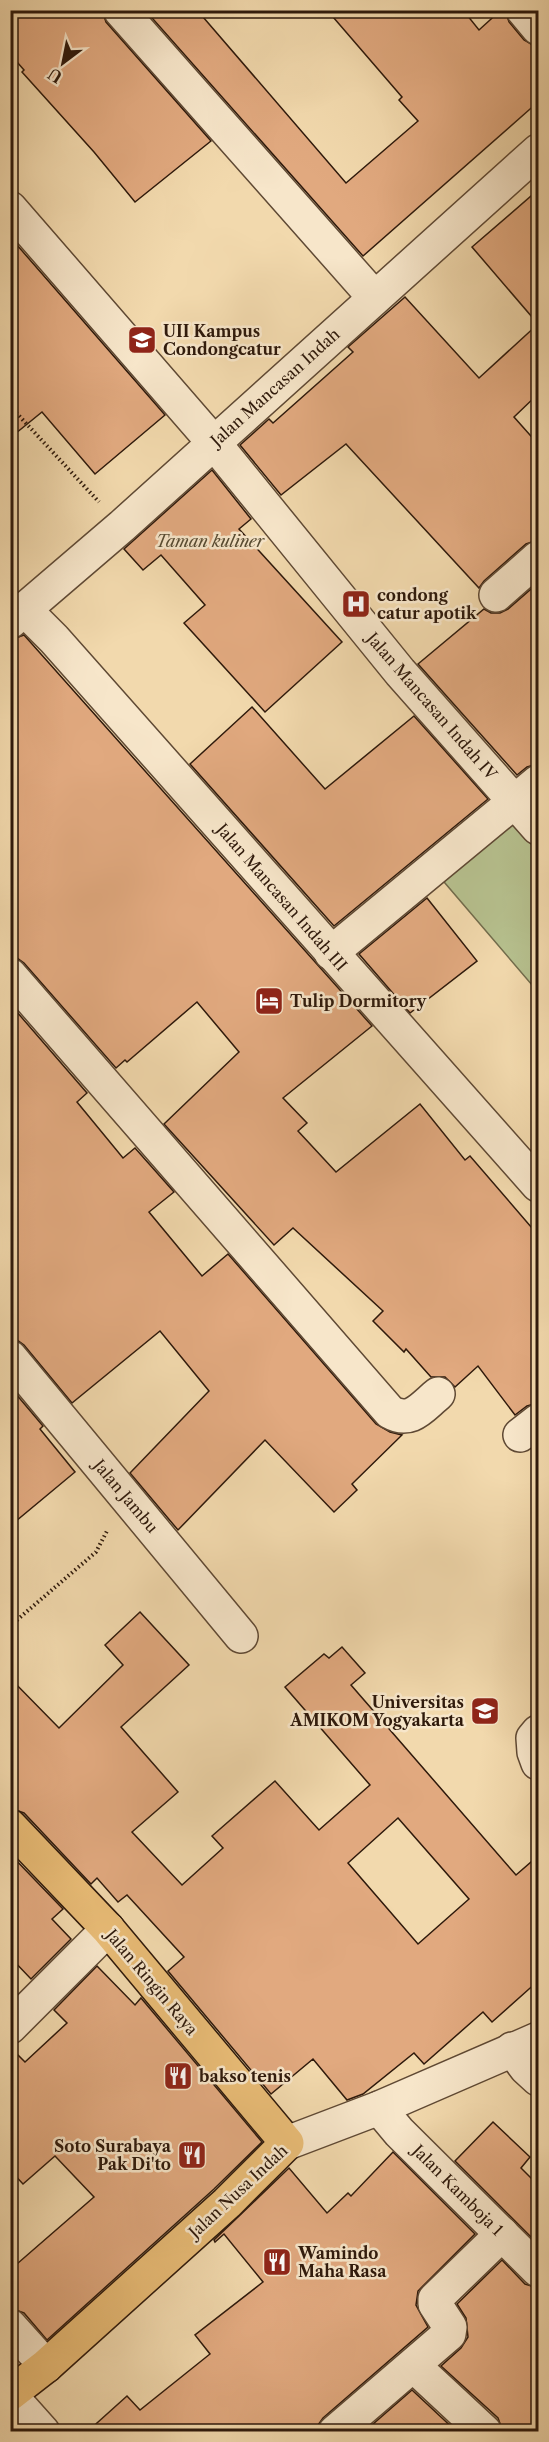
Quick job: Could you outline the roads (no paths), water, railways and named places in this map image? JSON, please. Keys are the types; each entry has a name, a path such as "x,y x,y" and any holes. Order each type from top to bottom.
{"main road":[{"name":"Jalan Ringin Raya","path":"10,1826 108,1929 288,2143"},
{"name":"Jalan Nusa Indah","path":"10,2395 46,2366 227,2203 288,2143"}],"street":[{"path":"120,10 374,297"},
{"path":"523,10 538,28"},
{"name":"Jalan Mancasan Indah","path":"18,616 122,526 538,151"},
{"name":"Jalan Mancasan Indah IV","path":"10,208 214,443 400,672 527,791 538,828"},
{"path":"496,595 538,558"},
{"name":"Jalan Mancasan Indah III","path":"18,616 54,639 538,1185"},
{"path":"331,953 527,791"},
{"path":"10,975 390,1412 399,1417 409,1417 438,1394"},
{"name":"Jalan Jambu","path":"10,1357 241,1636"},
{"path":"538,1731 533,1738 538,1763"},
{"path":"10,2027 108,1929"},
{"path":"525,2044 526,2068 538,2079"},
{"name":"Jalan Nusa Indah","path":"288,2143 379,2108 525,2044"},
{"name":"Jalan Kamboja 1","path":"379,2108 399,2132 538,2270"},
{"path":"334,2432 414,2366 451,2331 435,2299 502,2234"},
{"path":"10,2326 46,2366"},
{"path":"414,2366 485,2432"},
{"path":"10,2395 43,2432"}],"place":[{"name":"UII Kampus Condongcatur","path":"142,340"},
{"name":"condong catur apotik","path":"356,604"},
{"name":"Tulip Dormitory","path":"269,1001"},
{"name":"Universitas AMIKOM Yogyakarta","path":"485,1711"},
{"name":"bakso tenis","path":"178,2076"},
{"name":"Soto Surabaya Pak Di'to","path":"192,2155"},
{"name":"Wamindo Maha Rasa","path":"277,2262"}],"park label":[{"name":"Taman kuliner","path":"210,541"}]}
